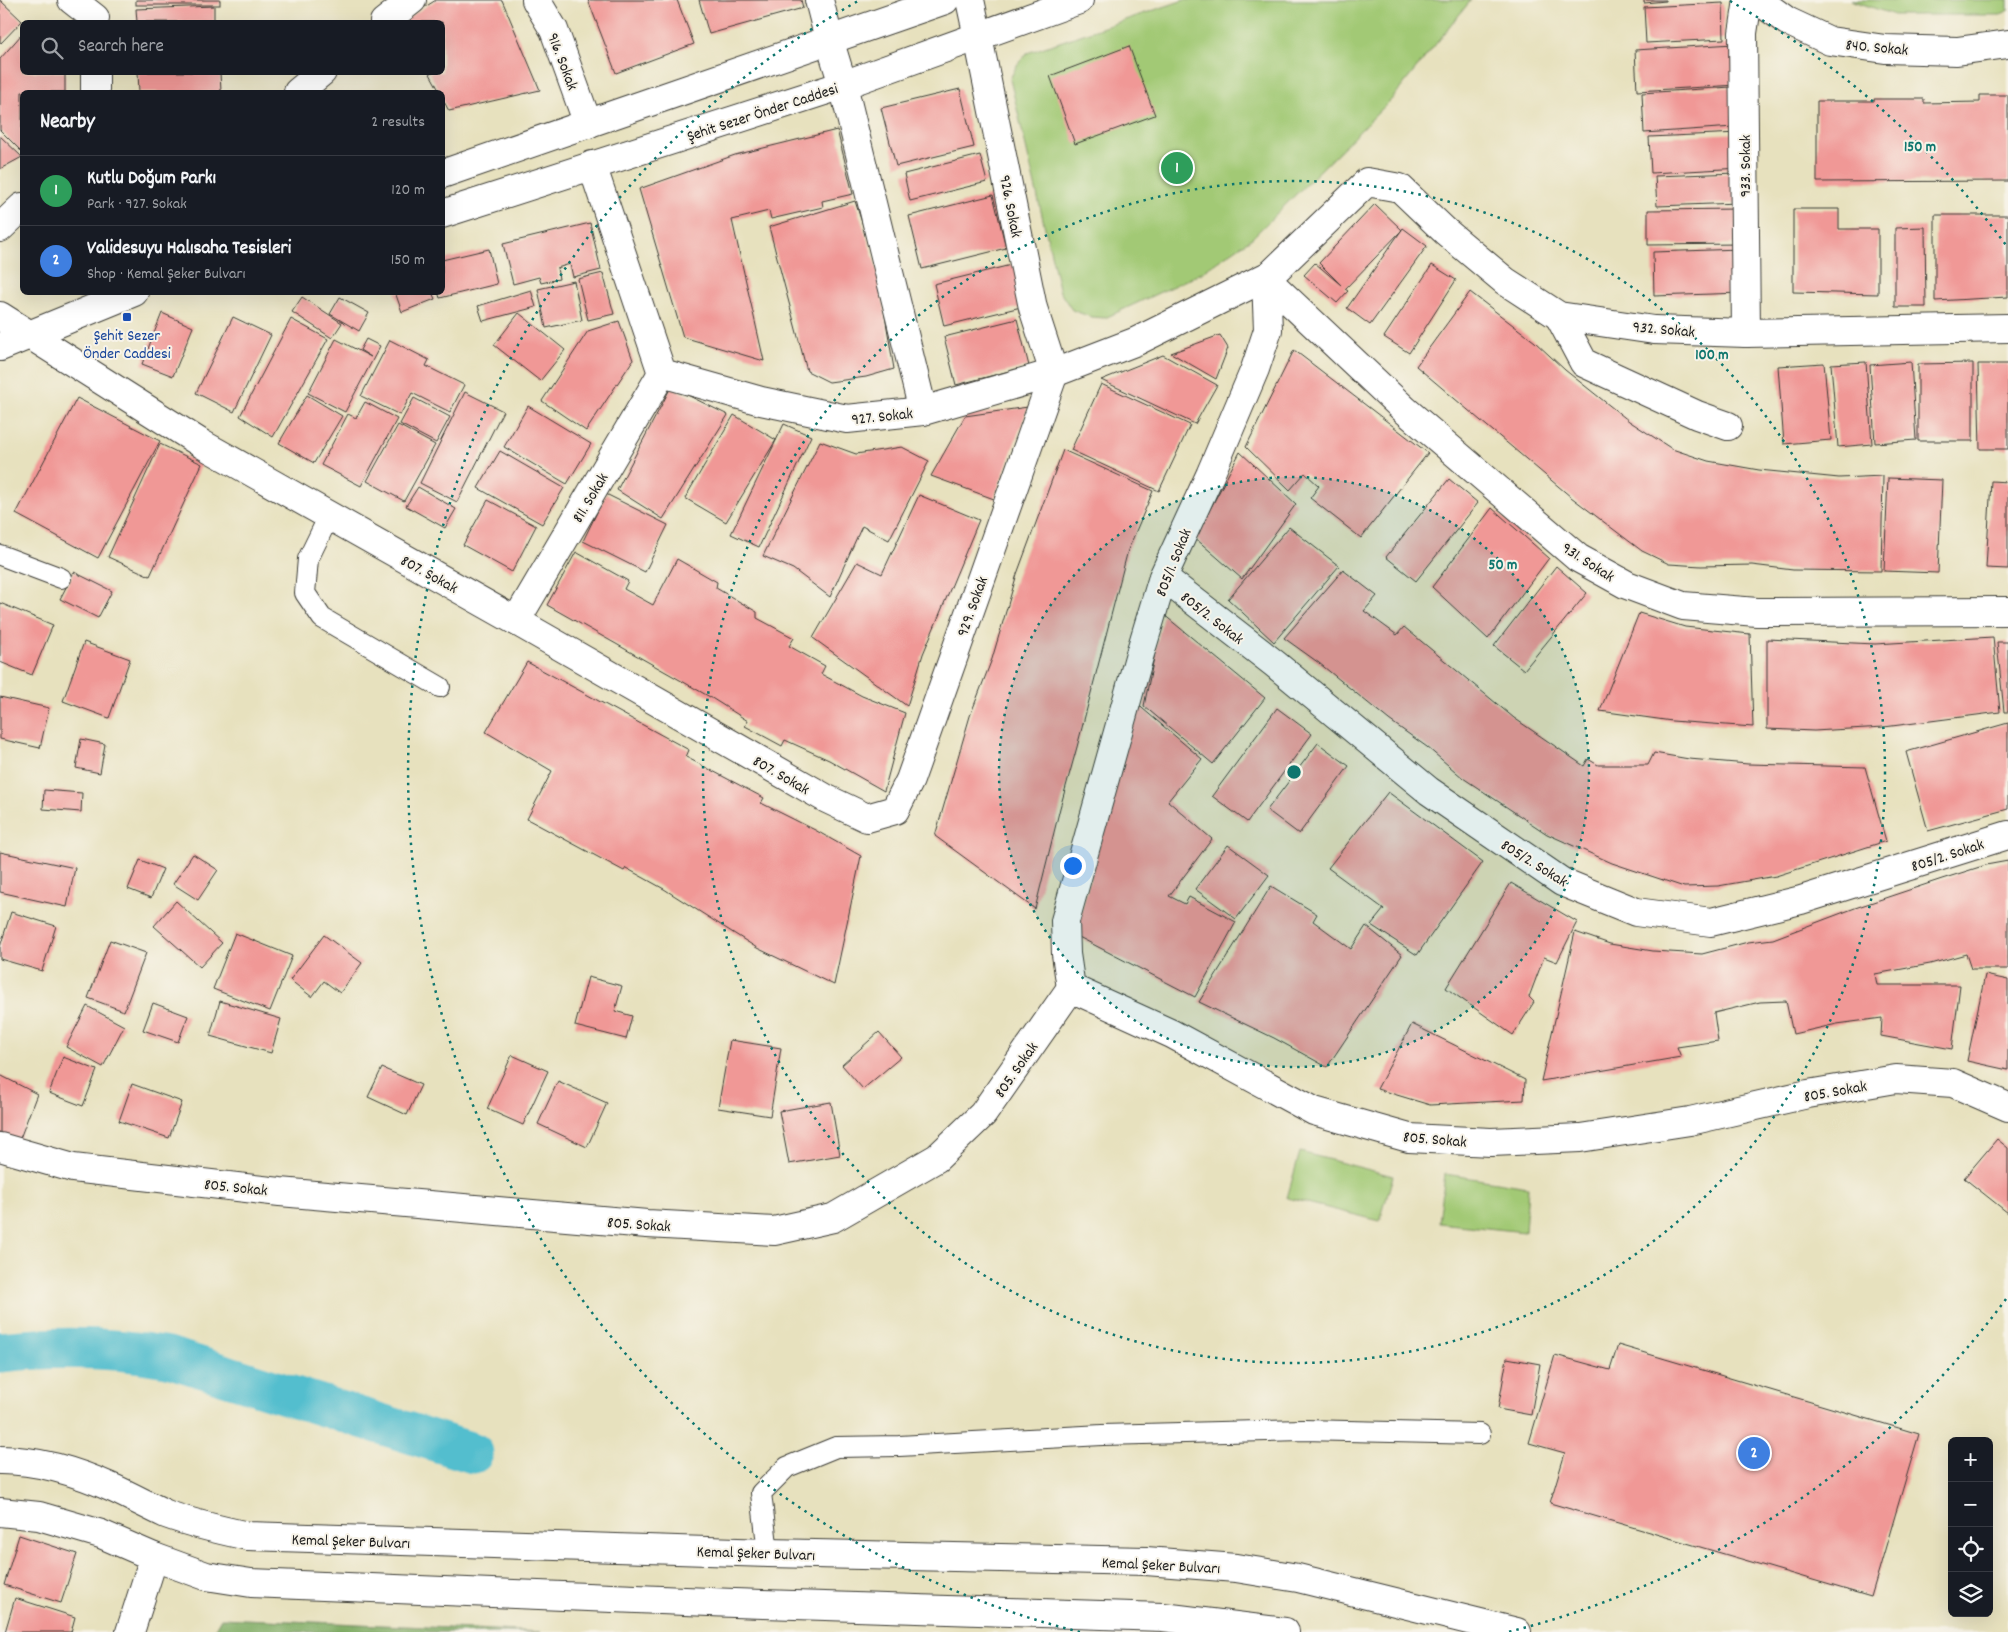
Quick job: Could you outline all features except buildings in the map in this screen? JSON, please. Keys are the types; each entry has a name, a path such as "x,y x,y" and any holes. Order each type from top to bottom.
{"street":[{"path":"72,0 96,13"},
{"path":"387,20 412,0"},
{"name":"916. Sokak","path":"536,0 554,30 588,124"},
{"path":"819,0 843,85 923,410"},
{"path":"445,173 945,0"},
{"name":"926. Sokak","path":"970,0 1033,308 1054,373"},
{"name":"Şehit Sezer Önder Caddesi","path":"445,213 843,85 1079,0"},
{"name":"933. Sokak","path":"1746,333 1743,33 1748,0"},
{"name":"840. Sokak","path":"1758,0 1787,21 1830,41 1885,49 1957,51 2008,44"},
{"path":"95,75 95,90"},
{"path":"300,90 318,75"},
{"path":"592,165 662,373"},
{"name":"932. Sokak","path":"1268,277 1367,182 1400,188 1445,231 1505,281 1559,316 1654,330 1746,333 2008,328"},
{"path":"0,228 20,210"},
{"name":"927. Sokak","path":"662,373 761,401 847,419 923,410 1054,373 1137,341 1268,277"},
{"name":"805/1. Sokak","path":"1071,988 1066,954 1065,921 1138,657 1163,577 1255,369 1268,330 1268,277"},
{"name":"931. Sokak","path":"1268,277 1404,410 1578,558 1627,585 1683,606 1758,612 2008,611"},
{"path":"0,347 127,295"},
{"name":"807. Sokak","path":"0,316 202,444 827,799 867,818"},
{"path":"1559,316 1584,363 1696,415 1728,426"},
{"name":"811. Sokak","path":"516,621 662,373"},
{"name":"929. Sokak","path":"867,818 895,810 910,780 1054,373"},
{"name":"805/2. Sokak","path":"1163,577 1275,664 1445,802 1562,882 1636,912 1711,922 1801,900 2008,835"},
{"name":"805. Sokak","path":"0,1147 73,1168 280,1192 647,1224 774,1231 833,1218 937,1158 983,1114 1071,988 1172,1034 1314,1111 1409,1138 1491,1142 1580,1138 1690,1121 1808,1094 1896,1078 1953,1083 2008,1107"},
{"name":"Kemal Şeker Bulvarı","path":"0,1460 10,1460 64,1470 112,1488 166,1514 205,1527 248,1536 768,1553 1146,1561 1236,1568 1298,1578 1517,1632"},
{"path":"0,1512 39,1516 93,1531 154,1557 206,1576 260,1583 734,1603 1162,1617 1285,1632"},
{"path":"130,1632 154,1557"}],"lane":[{"path":"330,516 308,559 305,593 322,618 440,687"},
{"path":"0,555 60,578"},
{"path":"768,1553 761,1493 787,1467 836,1447 900,1446 1102,1435 1302,1430 1480,1434"}],"green space":[{"path":"1184,0 1471,0 1392,99 1252,238 1201,273 1105,318 1091,317 1072,310 1060,292 1010,79 1017,65 1027,53"},
{"path":"1851,0 2008,0 2008,10 2001,15 1894,15"},
{"path":"1300,1152 1393,1176 1380,1221 1287,1198"},
{"path":"1445,1174 1528,1187 1525,1232 1439,1223"},
{"path":"221,1618 541,1632 213,1632"}],"waterway":[{"path":"0,1352 84,1348 168,1357 473,1453"}],"place":[{"name":"Kutlu Doğum Parkı","path":"1177,168"},
{"name":"Şehit Sezer Önder Caddesi","path":"127,317"},
{"name":"Validesuyu Halısaha Tesisleri","path":"1754,1453"}]}
